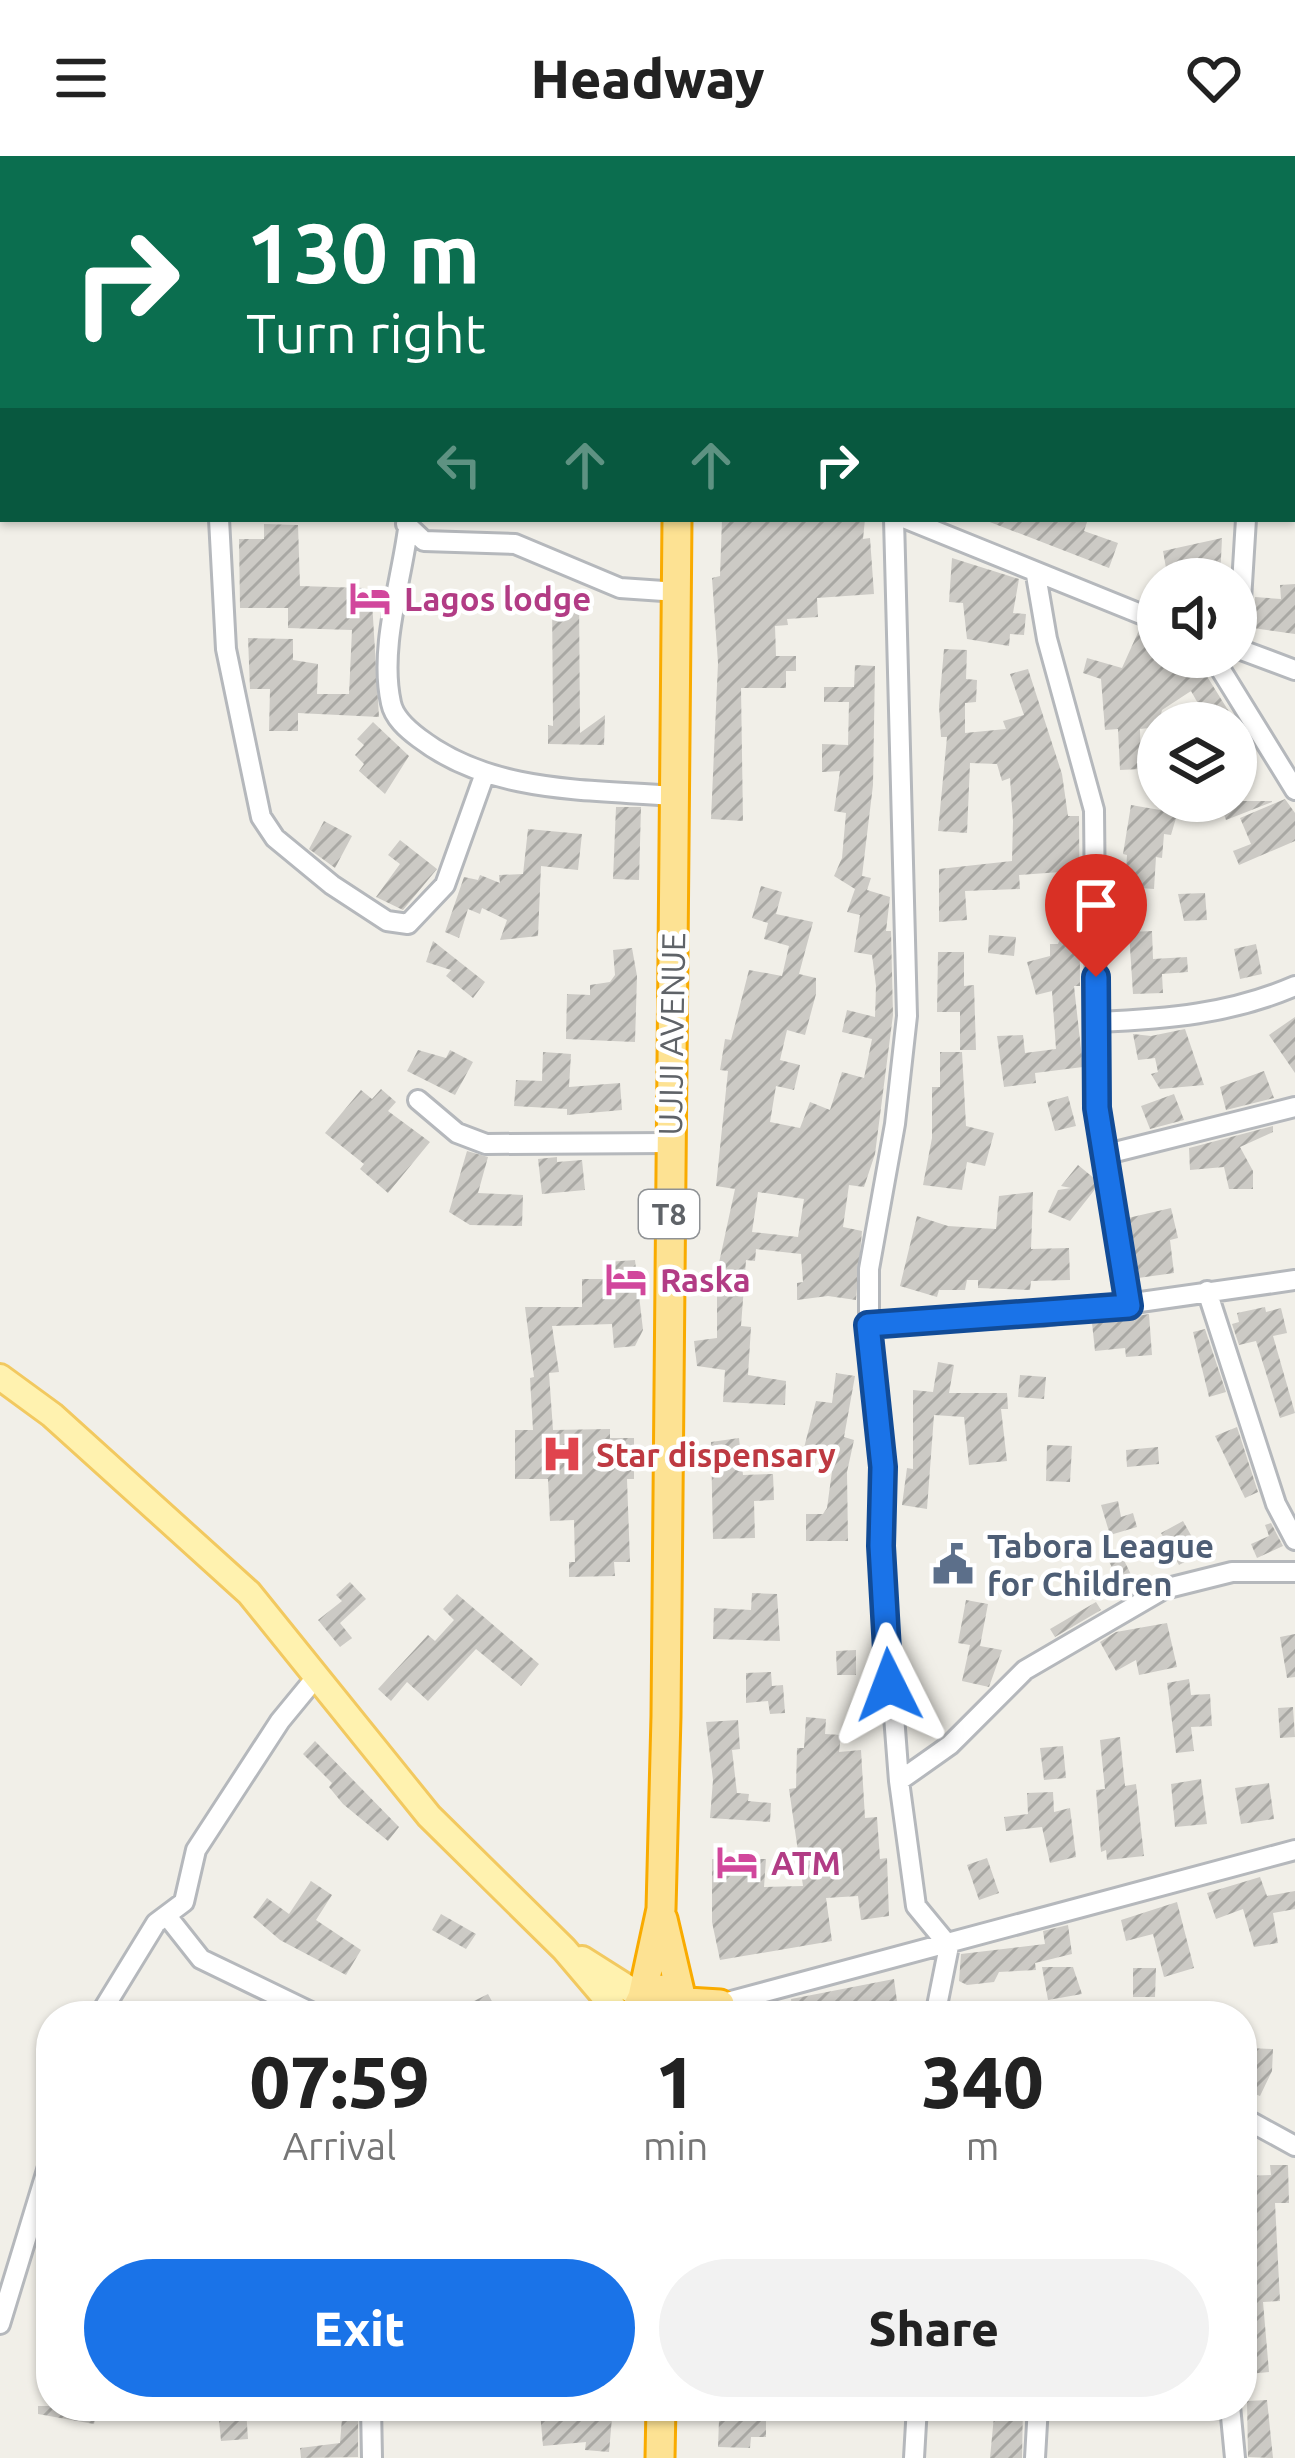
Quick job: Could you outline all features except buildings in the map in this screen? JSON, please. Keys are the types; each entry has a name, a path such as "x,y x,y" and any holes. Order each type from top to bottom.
{"highway":[{"name":"UJIJI AVENUE","path":"661,1910 677,522"},
{"name":"T8","path":"661,1910 681,1996"},
{"name":"T8","path":"635,2001 661,1910"},
{"path":"646,2001 664,1989 686,2001"},
{"path":"660,2458 661,2421"}],"main road":[{"path":"0,1377 152,1501 249,1593 430,1816 622,2001"}],"street":[{"path":"219,522 219,600 232,686 256,802 275,838 370,912 408,923 445,885 484,776"},
{"path":"894,522 907,1016 869,1269 868,1325 883,1467 881,1546 899,1781 916,1906 949,1946"},
{"path":"913,522 1137,613"},
{"path":"1243,558 1246,522"},
{"path":"407,524 393,633 393,710 409,730 449,761 484,776 674,796"},
{"path":"407,524 424,541 515,544 620,588 678,592"},
{"path":"1036,574 1047,639 1094,810 1102,1155 1129,1306"},
{"path":"1257,656 1295,670"},
{"path":"1226,678 1295,790"},
{"path":"1097,1022 1212,1013 1265,1001 1295,986"},
{"path":"418,1100 457,1133 486,1144 669,1143"},
{"path":"1102,1155 1295,1107"},
{"path":"868,1325 1129,1306 1295,1280"},
{"path":"1207,1291 1292,1534"},
{"path":"1292,1534 1295,1506"},
{"path":"899,1781 950,1745 1025,1670 1165,1589 1232,1573 1295,1572"},
{"path":"108,2001 156,1923 180,1909 189,1892 196,1850 280,1721 317,1676"},
{"path":"745,2001 1295,1850"},
{"path":"167,1916 201,1959 288,2001"},
{"path":"938,2001 949,1946"},
{"path":"1257,2125 1295,2146"},
{"path":"0,2324 36,2206"},
{"path":"371,2421 372,2458"},
{"path":"914,2458 916,2421"},
{"path":"1036,2458 1038,2421"},
{"path":"1231,2421 1234,2458"}],"place":[{"name":"Lagos lodge","path":"370,598"},
{"name":"Raska","path":"626,1279"},
{"name":"Star dispensary","path":"562,1454"},
{"name":"Tabora League for Children","path":"953,1564"},
{"name":"ATM","path":"737,1862"}],"route":[{"path":"889,1685 881,1546 883,1467 868,1325 1042,1316 1129,1306 1097,1108 1096,977"}]}
